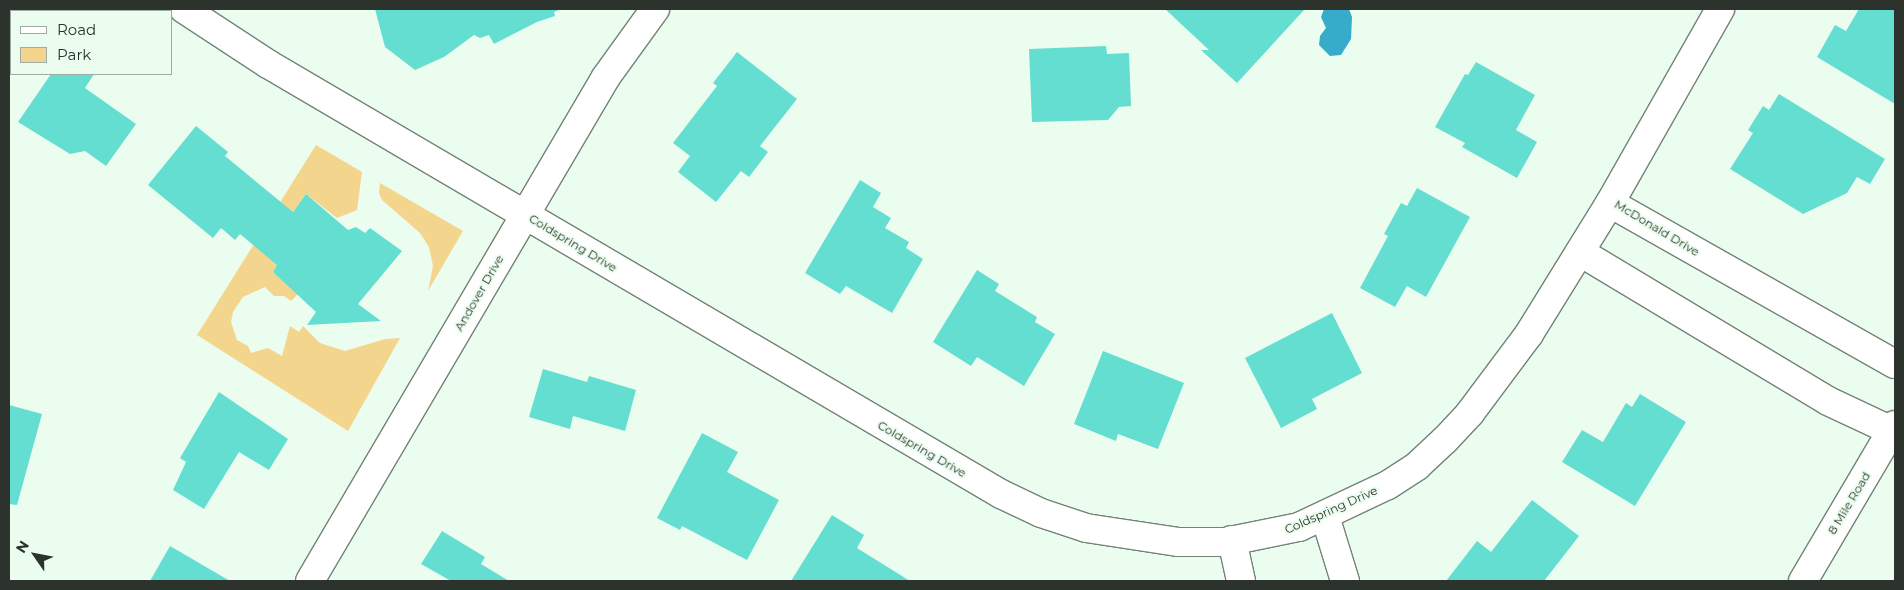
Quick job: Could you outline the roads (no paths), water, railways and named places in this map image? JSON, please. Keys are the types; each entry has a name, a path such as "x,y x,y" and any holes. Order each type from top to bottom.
{"street":[{"name":"Coldspring Drive","path":"184,9 268,64 963,473 1041,513 1086,528 1135,538 1179,542 1232,540 1275,534 1325,516 1388,485 1417,466 1470,413 1529,334 1610,203"},
{"name":"Andover Drive","path":"310,581 606,77 655,9"},
{"name":"McDonald Drive","path":"1720,9 1610,203 1895,364"},
{"path":"1580,252 1828,400 1894,428"},
{"name":"8 Mile Road","path":"1803,581 1894,428"},
{"path":"1325,516 1345,581"},
{"path":"1232,540 1241,581"}],"water":[{"path":"1324,9 1349,9 1352,17 1351,39 1341,55 1330,56 1319,45 1320,36 1326,28 1321,17"}]}
